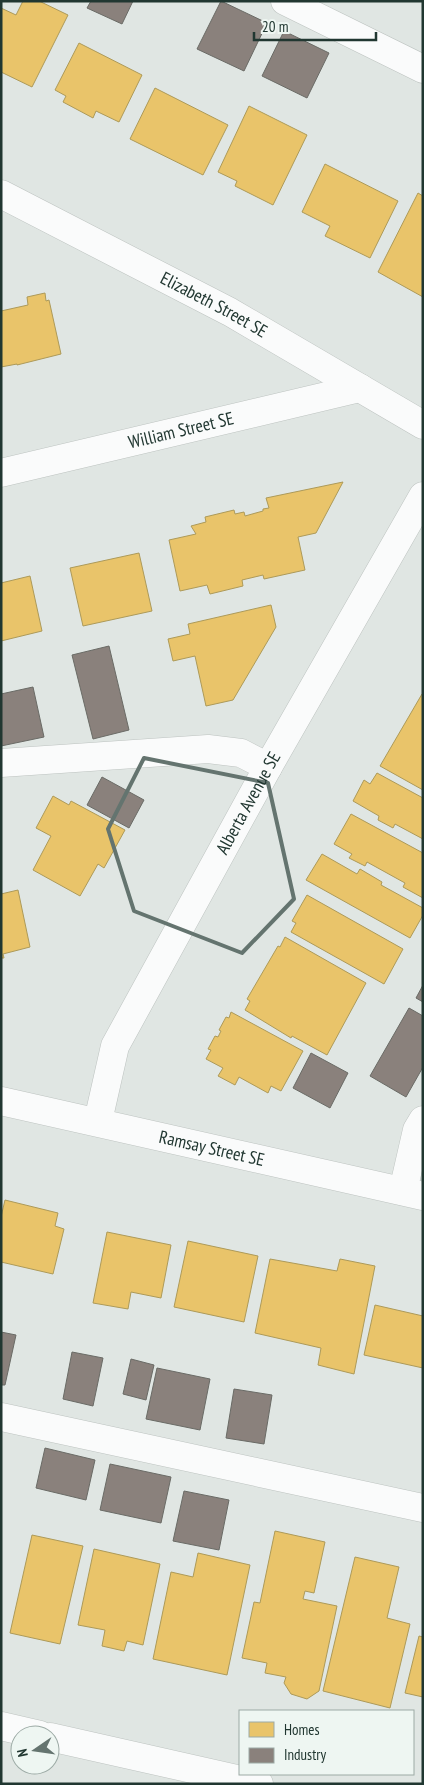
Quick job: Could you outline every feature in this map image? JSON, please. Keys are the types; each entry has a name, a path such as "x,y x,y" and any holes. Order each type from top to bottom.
{"street":[{"path":"285,1 423,69"},
{"name":"Elizabeth Street SE","path":"1,194 230,312 423,425"},
{"name":"William Street SE","path":"1,473 360,388"},
{"name":"Alberta Avenue SE","path":"98,1121 115,1046 268,767 423,496"},
{"path":"1,763 208,749 241,753 268,767"},
{"name":"Ramsay Street SE","path":"1,1101 98,1121 413,1193"},
{"path":"413,1193 417,1130 423,1120"},
{"path":"1,1417 423,1508"},
{"path":"60,1739 259,1784"}],"highlighted area":[{"path":"144,758 268,783 294,899 242,953 134,911 108,829"}],"building: Homes":[{"path":"23,1 39,1 68,15 32,87 1,72 1,8 16,15"},
{"path":"79,43 142,75 119,122 96,111 93,118 63,102 66,96 55,90"},
{"path":"155,88 228,125 203,175 130,139"},
{"path":"249,106 307,135 273,205 235,186 237,181 218,172"},
{"path":"325,164 398,201 370,258 325,236 330,226 302,212"},
{"path":"418,193 423,196 423,297 378,272"},
{"path":"45,293 46,301 49,300 61,354 1,367 1,311 28,305 27,297"},
{"path":"343,482 316,533 298,537 305,570 264,579 263,575 242,580 243,586 210,594 207,585 180,591 169,540 196,534 191,526 206,522 205,517 234,510 235,514 244,512 245,516 269,508 266,498"},
{"path":"139,553 152,611 83,626 70,568"},
{"path":"30,576 42,631 1,641 1,583"},
{"path":"271,605 276,627 233,700 206,706 195,656 173,661 168,639 190,634 188,624"},
{"path":"423,694 423,790 380,766"},
{"path":"377,773 423,798 423,839 395,824 393,828 378,820 379,816 353,801 364,780 370,784"},
{"path":"53,796 69,805 71,801 125,830 104,868 98,864 80,896 33,870 51,836 36,828"},
{"path":"351,814 423,853 423,898 403,887 405,883 367,862 365,866 349,858 352,854 334,844"},
{"path":"322,854 357,874 360,869 382,882 381,885 423,908 423,915 410,938 306,880"},
{"path":"18,890 30,947 3,954 4,958 1,958 1,894"},
{"path":"307,895 403,949 384,984 291,932 296,923 292,921"},
{"path":"285,937 366,983 327,1055 292,1036 291,1038 245,1010 250,1001 247,999"},
{"path":"231,1012 303,1051 281,1091 271,1086 268,1093 239,1077 235,1085 218,1076 223,1068 206,1059 211,1050 208,1049 215,1036 218,1037 221,1031 219,1030 226,1017 229,1018"},
{"path":"5,1200 58,1213 55,1226 64,1229 53,1274 1,1262 1,1217"},
{"path":"107,1232 171,1245 161,1298 131,1292 128,1309 93,1303"},
{"path":"188,1241 258,1256 244,1322 174,1307"},
{"path":"270,1259 337,1271 340,1259 375,1266 354,1374 318,1365 321,1348 255,1333"},
{"path":"375,1305 423,1316 423,1368 364,1355"},
{"path":"275,1531 325,1542 314,1593 305,1591 303,1599 337,1606 319,1691 307,1699 291,1694 284,1683 286,1677 265,1673 267,1663 242,1658 254,1602 260,1603"},
{"path":"32,1535 83,1546 60,1644 10,1633"},
{"path":"94,1549 160,1564 143,1645 127,1641 124,1651 102,1646 105,1630 78,1625"},
{"path":"198,1553 250,1565 227,1675 153,1659 171,1572 193,1577"},
{"path":"355,1557 399,1567 387,1618 410,1624 390,1708 323,1691"},
{"path":"419,1636 423,1637 423,1697 405,1693"}],"building: Industry":[{"path":"91,1 133,1 122,24 87,8"},
{"path":"221,1 267,23 244,71 197,49"},
{"path":"284,31 329,53 307,98 262,76"},
{"path":"109,646 129,730 93,739 72,655"},
{"path":"33,687 44,737 1,746 1,694"},
{"path":"102,777 144,800 129,828 87,805"},
{"path":"423,985 423,1002 416,998"},
{"path":"409,1008 423,1016 423,1067 406,1097 370,1076"},
{"path":"311,1053 348,1073 330,1108 293,1088"},
{"path":"1,1332 16,1335 5,1385 1,1385"},
{"path":"72,1352 103,1358 93,1406 63,1399"},
{"path":"131,1359 154,1365 146,1400 123,1394"},
{"path":"157,1368 210,1379 200,1430 146,1419"},
{"path":"234,1389 272,1395 264,1444 226,1438"},
{"path":"45,1448 95,1460 86,1500 36,1488"},
{"path":"110,1464 171,1477 161,1523 100,1510"},
{"path":"184,1491 229,1500 219,1550 173,1541"}]}
